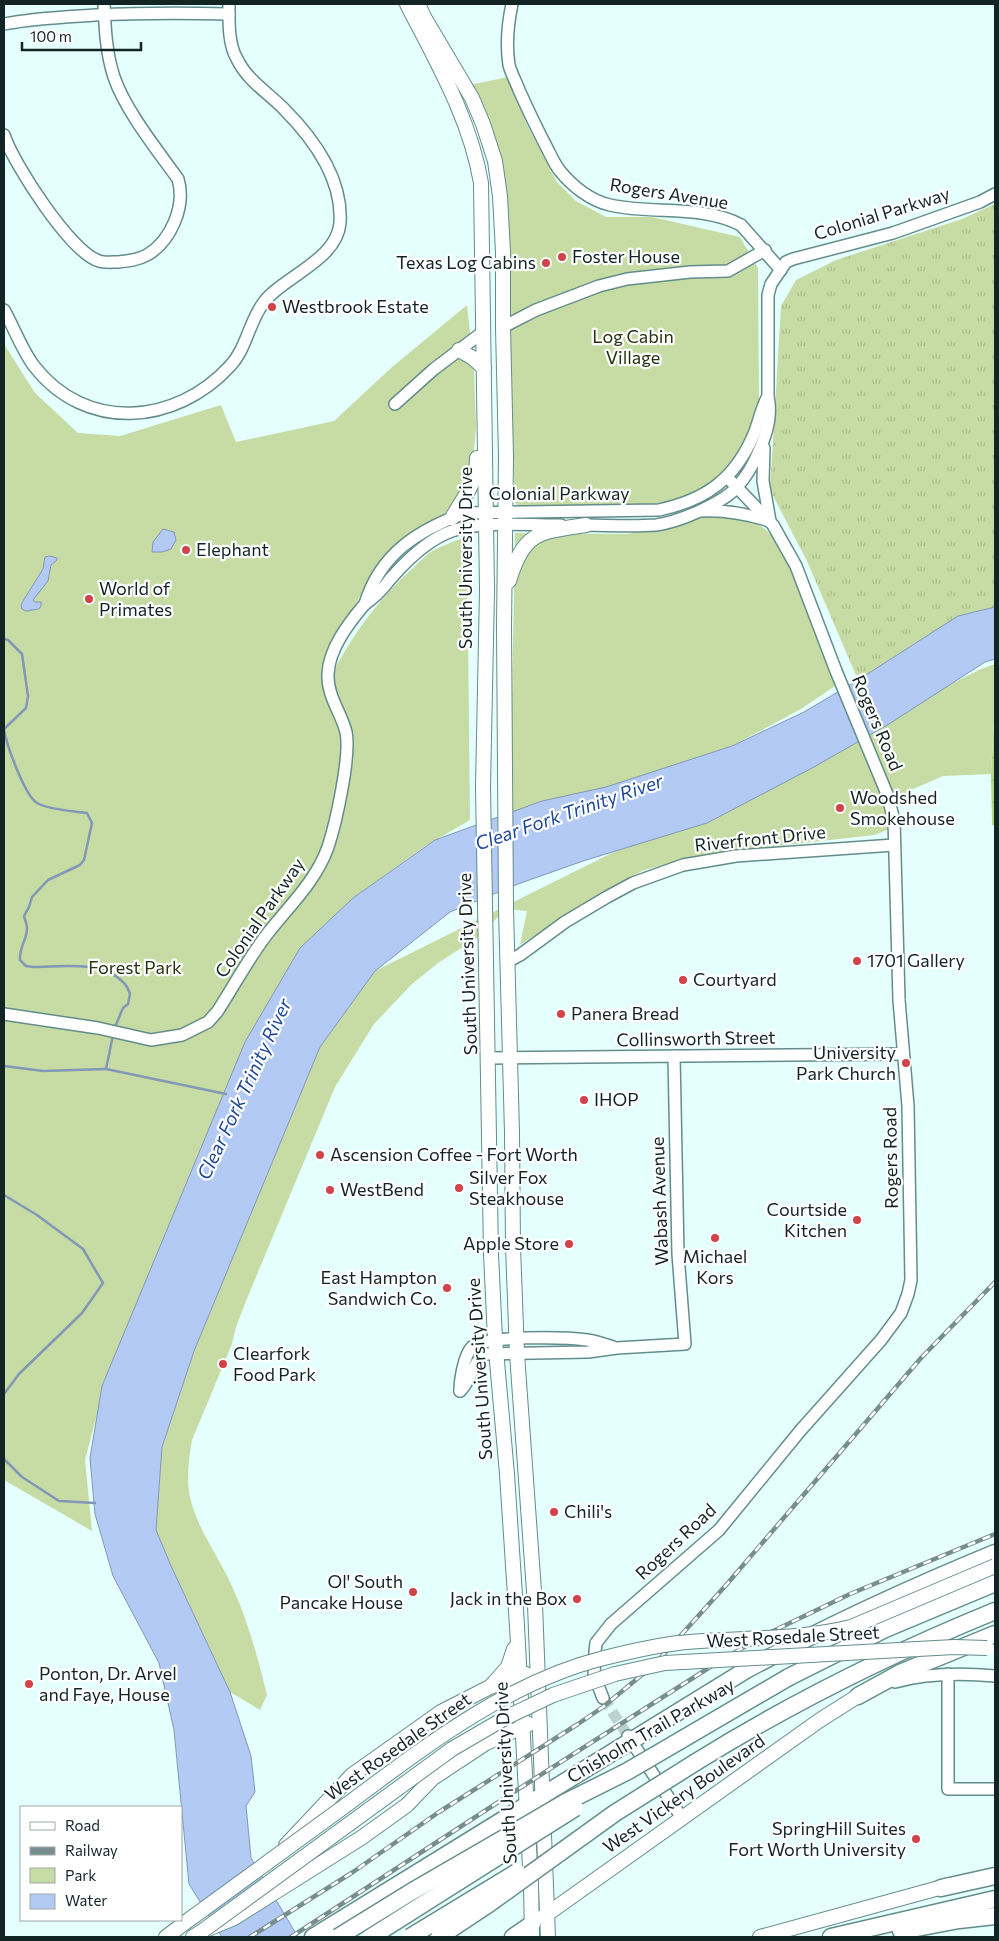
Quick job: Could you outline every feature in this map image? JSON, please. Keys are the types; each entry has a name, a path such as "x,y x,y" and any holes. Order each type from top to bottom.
{"highway":[{"path":"312,1937 526,1806 629,1737 746,1670 803,1639 894,1596 995,1553"},
{"name":"Chisholm Trail Parkway","path":"338,1937 512,1832 628,1771 725,1712 789,1676 885,1629 995,1583"},
{"path":"410,1937 707,1756 801,1703 864,1670 995,1611"},
{"path":"858,1696 900,1673 993,1644"},
{"path":"371,1937 572,1811 628,1771"},
{"path":"439,1937 490,1903 615,1813"},
{"path":"941,1888 995,1876"},
{"path":"831,1937 995,1899"},
{"path":"873,1937 959,1920 995,1916"},
{"path":"513,1937 532,1931"}],"main road":[{"name":"South University Drive","path":"406,4 450,88 476,156 481,182 487,590 482,787 484,926 489,1058 491,1254 495,1339 498,1355 517,1626 532,1931"},
{"name":"South University Drive","path":"418,4 424,18 472,98 495,161 499,187 502,243 502,327 506,457 504,596 506,909 516,1339 532,1559 549,1936"},
{"path":"459,350 473,358 484,368"},
{"path":"452,518 474,482 477,427 484,392"},
{"path":"504,596 514,561 520,550 527,543 547,531 586,525"},
{"path":"484,926 490,953 496,962 507,962"},
{"path":"508,1492 515,1503 521,1552 526,1560 532,1559"},
{"path":"512,1560 520,1567 524,1574 530,1634 536,1639"},
{"name":"West Rosedale Street","path":"166,1937 425,1746 488,1707 547,1678 576,1666 636,1650 678,1644 832,1632 851,1627 995,1566"},
{"path":"490,1687 508,1667 514,1652 517,1626"},
{"name":"West Rosedale Street","path":"197,1934 452,1749 507,1717 552,1695 615,1674 665,1663 993,1644"},
{"path":"275,1856 352,1775 442,1712 490,1687 537,1671"},
{"name":"West Vickery Boulevard","path":"532,1931 547,1913 820,1720 858,1696"},
{"path":"197,1934 234,1918 361,1838 407,1804 433,1778 486,1743 539,1720"},
{"path":"760,1937 941,1888 995,1869"},
{"path":"779,1937 882,1904"}],"street":[{"name":"Rogers Avenue","path":"512,4 509,25 509,65 529,114 559,170 567,180 578,189 608,205 628,208 677,210 712,215 735,222 741,225 765,250 781,270"},
{"path":"4,137 24,177 66,233 88,255 99,261 134,260 147,255 160,244 173,226 179,208 180,186 178,179 123,97 114,78 106,39 105,9"},
{"path":"4,24 31,18 105,9 169,12 229,9 233,49 242,68 256,84 283,108 306,135 330,171 340,198 340,225 336,236 324,254 264,302 242,348 232,363 204,390 184,401 146,413 126,414 100,411 69,399 58,391 33,366 4,310"},
{"name":"Colonial Parkway","path":"781,270 786,262 793,259 894,232 980,202 995,194"},
{"path":"502,327 536,310 599,286 627,279 681,273 728,271 765,250"},
{"path":"737,488 756,459 764,439 769,417 768,296 771,284 781,270"},
{"path":"395,404 434,369 483,332"},
{"path":"727,477 737,467 746,453 768,396"},
{"path":"701,511 723,510 770,521 763,481 764,439"},
{"name":"Colonial Parkway","path":"4,1014 98,1028 142,1038 159,1039 182,1035 208,1022 217,1012 268,934 295,902 315,874 328,846 347,752 346,732 329,686 329,663 341,637 365,604 378,594 393,575 428,544 451,531 469,526 486,526 505,519 658,510 679,506 700,498 727,477"},
{"name":"Rogers Road","path":"603,1698 594,1674 596,1642 611,1624 719,1530 800,1431 882,1340 901,1313 911,1280 908,1106 899,1000 894,820 887,794 836,671 796,566 770,521 727,477"},
{"name":"Colonial Parkway","path":"365,604 370,588 399,549 412,537 465,513 486,512 505,519 586,525 656,524 674,521 701,511 737,488"},
{"name":"Riverfront Drive","path":"507,962 520,955 565,922 607,897 633,883 683,865 736,856 894,845"},
{"name":"Collinsworth Street","path":"489,1058 903,1054"},
{"name":"Wabash Avenue","path":"617,1348 685,1344 678,1254 674,1056"},
{"path":"495,1339 587,1340 617,1348 588,1352 485,1354 475,1366 467,1385 460,1391 460,1380 471,1348 480,1343 495,1339"},
{"path":"858,1696 906,1679 948,1674 995,1676"},
{"path":"948,1674 948,1789 995,1789"},
{"path":"629,1737 682,1818"}],"green space":[{"name":"Log Cabin Village","path":"508,77 527,125 557,182 576,201 606,217 652,217 740,237 758,268 759,399 755,423 747,444 726,473 692,495 668,504 518,507 515,502 507,335 509,220 506,186 500,154 470,85"},
{"path":"995,204 995,608 958,616 858,680 807,561 770,490 781,306 796,280 836,260 962,219"},
{"name":"Forest Park","path":"467,305 474,370 476,427 472,474 453,507 410,534 368,582 325,660 323,676 325,688 352,639 374,609 399,582 432,551 467,536 470,820 425,846 353,898 300,948 245,1042 108,1372 85,1460 92,1531 4,1480 4,344 35,393 78,433 120,436 221,405 236,442 334,421 391,368"},
{"path":"712,515 740,518 754,522 766,530 776,541 787,562 817,634 835,686 801,709 732,746 607,790 510,813 515,533 627,534 669,527"},
{"path":"995,664 991,774 943,776 895,797 901,825 874,835 706,854 644,870 597,895 520,945 527,911 506,909 478,937 438,963 412,984 374,1024 335,1087 246,1301 232,1344 192,1440 188,1484 193,1509 238,1599 252,1640 267,1695 260,1710 230,1692 156,1530 162,1447 194,1351 320,1047 375,971 981,669"},
{"path":"995,704 995,825 992,825 991,774"}],"water":[{"path":"163,529 174,532 176,540 171,549 162,552 152,552 153,542"},
{"path":"45,557 57,558 57,560 51,565 48,581 33,600 41,602 41,606 39,609 26,611 22,609 21,605 43,569"},
{"name":"Clear Fork Trinity River","path":"995,607 995,659 985,662 889,724 814,767 707,823 583,861 518,884 450,912 375,971 320,1047 194,1351 162,1447 156,1530 230,1692 251,1756 255,1792 246,1806 251,1858 298,1937 222,1937 189,1884 174,1730 159,1663 113,1576 95,1514 90,1458 102,1386 245,1042 300,948 353,898 435,840 542,801 606,787 732,746 804,712 958,616"}],"waterway":[{"path":"4,639 8,640 22,654 28,696 26,708 4,729 12,757 27,791 37,803 42,805 55,809 87,813 92,823 84,860 80,865 48,880 32,897 24,916 27,932 20,960 26,966 81,966 105,971 115,976 125,984 130,994 128,1004 123,1008 115,1027"},
{"name":"Clear Fork Trinity River","path":"113,1035 106,1069 226,1094"},
{"path":"4,1066 43,1071 106,1069"},
{"path":"4,1195 37,1215 83,1249 103,1283 82,1313 19,1374 4,1394"},
{"path":"4,1459 22,1477 59,1501 95,1503"}],"tunnel":[{"path":"603,1698 627,1734"}],"railway":[{"path":"250,1937 353,1872 439,1812 578,1724 603,1707 655,1664 727,1584 921,1358 995,1282"},
{"path":"291,1937 718,1662 767,1634 850,1594 995,1534"}],"place":[{"name":"Foster House","path":"562,257"},
{"name":"Texas Log Cabins","path":"546,263"},
{"name":"Westbrook Estate","path":"272,307"},
{"name":"Elephant","path":"186,550"},
{"name":"World of Primates","path":"89,599"},
{"name":"Woodshed Smokehouse","path":"840,808"},
{"name":"1701 Gallery","path":"857,961"},
{"name":"Courtyard","path":"683,980"},
{"name":"Panera Bread","path":"561,1014"},
{"name":"University Park Church","path":"906,1063"},
{"name":"IHOP","path":"584,1100"},
{"name":"Ascension Coffee - Fort Worth","path":"320,1155"},
{"name":"Silver Fox Steakhouse","path":"459,1188"},
{"name":"WestBend","path":"330,1190"},
{"name":"Courtside Kitchen","path":"857,1220"},
{"name":"Michael Kors","path":"715,1238"},
{"name":"Apple Store","path":"569,1244"},
{"name":"East Hampton Sandwich Co.","path":"447,1288"},
{"name":"Clearfork Food Park","path":"223,1364"},
{"name":"Chili's","path":"554,1512"},
{"name":"Ol' South Pancake House","path":"413,1592"},
{"name":"Jack in the Box","path":"577,1599"},
{"name":"Ponton, Dr. Arvel and Faye, House","path":"29,1684"},
{"name":"SpringHill Suites Fort Worth University","path":"916,1839"}]}
